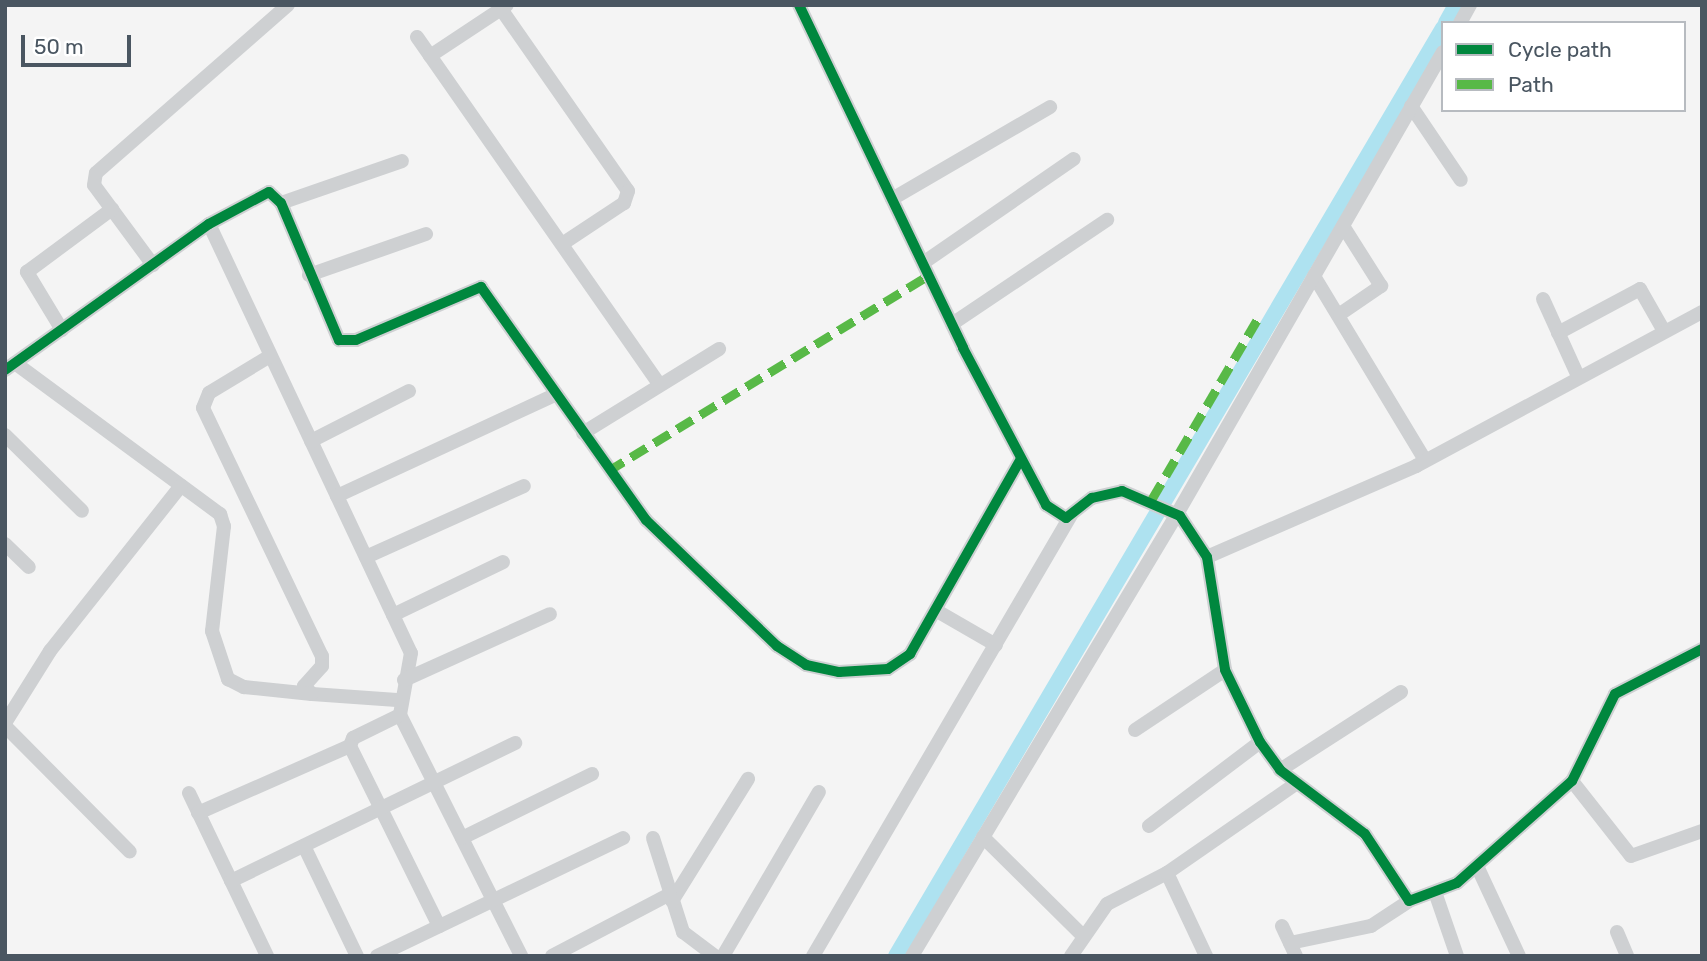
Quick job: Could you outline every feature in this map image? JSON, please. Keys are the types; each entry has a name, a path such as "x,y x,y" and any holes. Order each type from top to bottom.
{"street":[{"path":"153,265 94,185 96,173 288,5"},
{"path":"799,5 1020,460 1055,515 1071,515"},
{"path":"1461,21 1470,5"},
{"path":"430,56 504,7 628,191 624,203 562,244"},
{"path":"417,37 660,385"},
{"path":"912,956 983,837 1169,508 1314,276 1441,55"},
{"path":"1411,106 1461,180"},
{"path":"892,199 1050,107"},
{"path":"923,263 1074,159"},
{"path":"281,202 402,162"},
{"path":"398,708 312,694 244,687 228,679 212,631 223,519 181,486 10,367 209,224 261,192 281,202 332,332 346,341 481,287 646,520 757,630 806,665 839,672 888,669 910,654 937,611 1020,460"},
{"path":"62,330 27,272 112,209"},
{"path":"952,324 1107,220"},
{"path":"209,224 412,659 398,708 521,956"},
{"path":"1340,314 1381,286 1343,226"},
{"path":"309,275 426,234"},
{"path":"1314,276 1340,314 1425,460"},
{"path":"1558,333 1640,289 1664,331"},
{"path":"1543,299 1578,376"},
{"path":"1207,557 1425,460 1702,312"},
{"path":"583,433 719,349"},
{"path":"271,356 209,393 203,408 322,656 322,666 304,687 312,694"},
{"path":"311,441 409,391"},
{"path":"337,496 557,394"},
{"path":"5,435 82,511"},
{"path":"130,852 5,724 50,651 181,486"},
{"path":"366,558 524,486"},
{"path":"813,956 1071,515 1109,491 1169,508 1207,557 1225,670 1260,743 1280,770 1364,834 1409,901"},
{"path":"5,544 29,567"},
{"path":"393,615 503,562"},
{"path":"937,611 996,645"},
{"path":"404,680 550,614"},
{"path":"1282,926 1293,949 1371,926 1409,901 1436,895 1476,866 1572,780 1615,694 1702,649"},
{"path":"1135,730 1225,670"},
{"path":"1280,770 1401,692"},
{"path":"198,813 350,746 353,738 398,708"},
{"path":"231,881 434,785 515,743"},
{"path":"1149,826 1260,743"},
{"path":"350,746 439,926"},
{"path":"462,838 592,774"},
{"path":"552,956 671,897 748,779"},
{"path":"1572,780 1631,856 1702,831"},
{"path":"1073,954 1082,935 1107,904 1167,873 1297,783"},
{"path":"723,956 819,792"},
{"path":"189,793 267,956"},
{"path":"983,837 1082,935"},
{"path":"377,956 624,838"},
{"path":"653,838 683,932 715,956"},
{"path":"304,846 358,956"},
{"path":"1476,866 1519,956"},
{"path":"1167,873 1206,956"},
{"path":"1436,895 1457,956"},
{"path":"1617,932 1628,956"}],"waterway":[{"path":"1447,21 1456,5"},
{"path":"896,956 1441,31"}],"marked path":[{"path":"608,471 928,276"},
{"path":"1152,499 1258,318"}],"cycle path":[{"path":"799,5 963,348 1046,505 1066,518 1092,498 1122,491 1180,516 1207,557 1225,670 1260,742 1280,770 1365,834 1409,901 1457,883 1572,781 1615,694 1702,649"},
{"path":"5,370 209,224 269,192 281,203 339,340 356,340 481,287 646,520 777,646 806,665 839,672 888,669 910,654 1020,460"}]}
